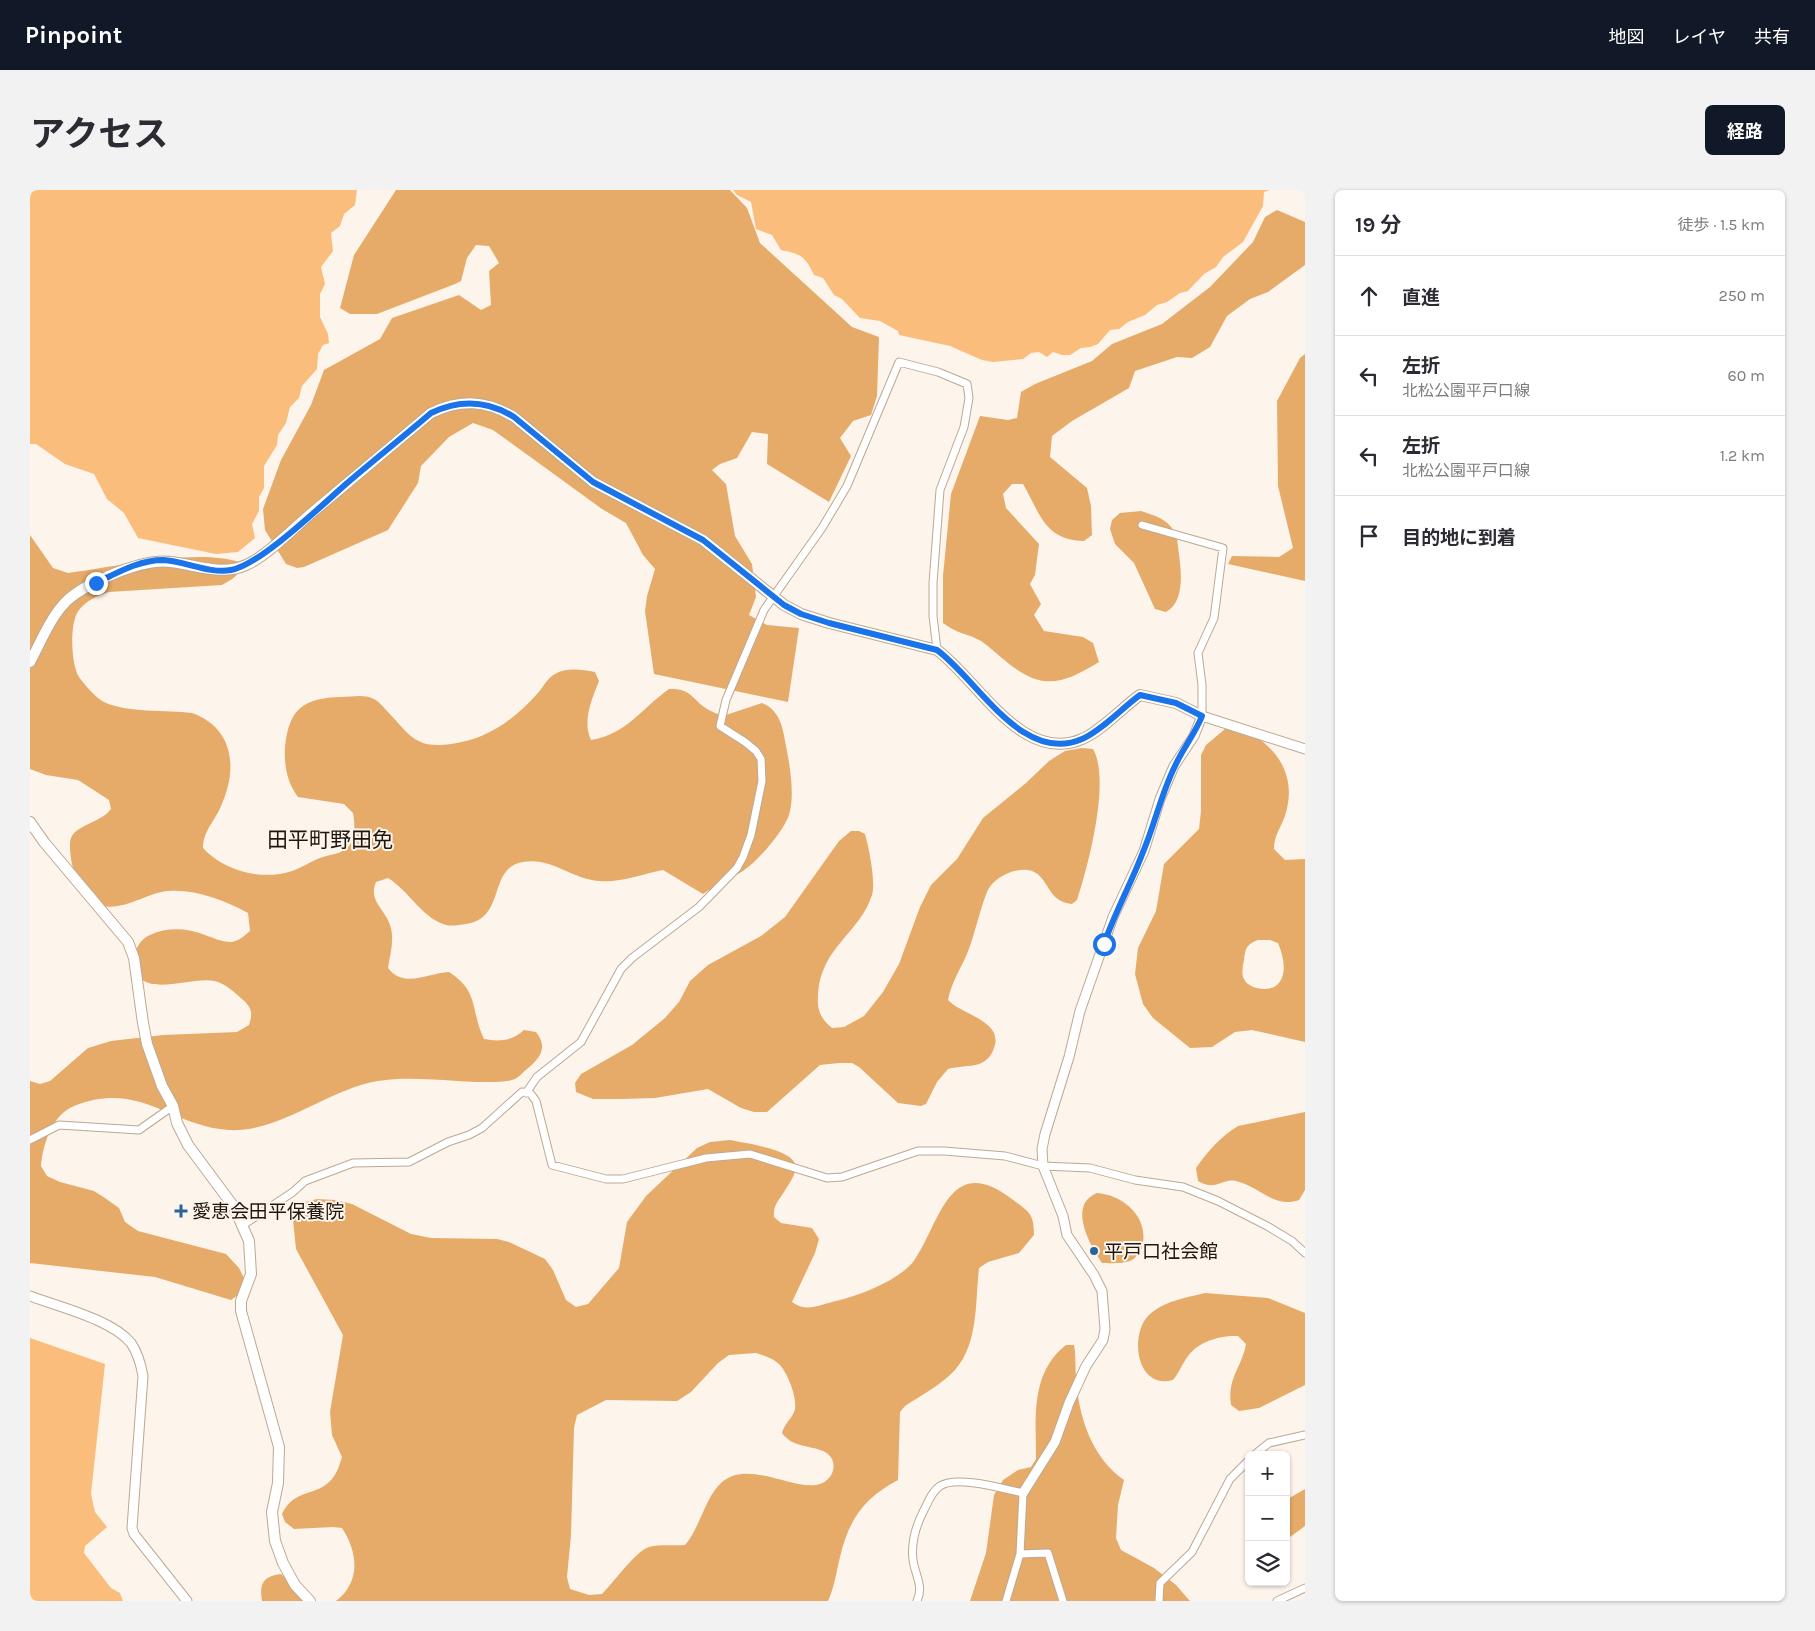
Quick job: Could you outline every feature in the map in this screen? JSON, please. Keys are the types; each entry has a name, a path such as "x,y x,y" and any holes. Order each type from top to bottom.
{"main road":[{"path":"30,662 54,616 62,605 77,593 134,565 146,562 163,560 219,570 231,570 246,565 293,530 431,413 447,405 463,403 488,404 514,417 593,482 703,540 772,597 801,614 937,650 951,660 1023,734 1046,743 1073,742 1084,739 1140,695 1176,703 1202,716"},
{"path":"30,822 44,842 128,942 134,958 142,1023 147,1044 162,1086 173,1106 177,1123 188,1146 234,1207 249,1241 251,1274 241,1301 241,1311 280,1447 278,1483 272,1512 275,1541 283,1563 295,1585 310,1601"}],"street":[{"path":"526,1093 537,1076 581,1042 621,969 632,958 698,907 737,868 744,858 751,835 762,781 761,759 756,751 745,742 720,726 726,700 754,631 772,597 822,528 847,486 899,362 938,372 968,384 969,398 959,444 942,479 940,490 933,583 933,616 937,650"},
{"path":"1006,1601 1020,1554 1023,1493 1055,1442 1069,1403 1086,1366 1106,1330 1102,1291 1094,1275 1067,1235 1063,1216 1043,1166 1042,1149 1045,1134 1093,973 1113,917 1144,851 1160,799 1174,766 1194,736 1202,716 1202,685 1198,653 1214,618 1223,548 1142,525"},
{"path":"1202,716 1305,749"},
{"path":"243,1225 293,1192 305,1181 327,1175 353,1164 409,1162 448,1142 469,1136 482,1128 522,1092 530,1093 536,1101 552,1165 606,1178 629,1178 706,1158 730,1154 750,1154 827,1178 848,1175 918,1151 1006,1156 1043,1166 1090,1168 1135,1180 1183,1187 1218,1201 1267,1226 1292,1241 1305,1253"},
{"path":"30,1140 58,1125 73,1124 139,1130 173,1106"},
{"path":"30,1296 108,1326 123,1335 132,1345 140,1362 143,1376 132,1528 134,1534 187,1601"},
{"path":"1259,1451 1269,1443 1305,1435"},
{"path":"1159,1601 1160,1583 1192,1552 1230,1479 1245,1464"},
{"path":"917,1601 920,1591 913,1560 914,1538 933,1493 948,1483 971,1483 1023,1493"},
{"path":"1020,1554 1048,1553 1063,1601"},
{"path":"1276,1601 1305,1588"}],"shaded area":[{"path":"30,190 357,190 355,205 344,214 340,226 331,233 333,251 321,267 325,284 320,294 320,317 328,334 329,343 323,345 318,354 317,369 302,386 299,398 290,407 286,423 278,435 277,445 264,466 264,488 259,497 259,511 252,524 255,538 238,552 216,554 138,538 124,513 107,499 94,474 65,464 36,444 30,444"},
{"path":"396,190 730,190 747,208 760,243 852,327 879,337 877,396 871,415 853,421 840,438 851,456 829,502 767,464 768,434 752,432 737,458 720,464 712,470 726,484 735,536 752,564 756,597 749,615 767,625 799,628 788,702 654,674 645,611 647,596 655,569 643,555 626,523 602,509 493,430 473,423 449,437 421,466 418,483 388,530 304,567 297,568 286,564 265,530 263,509 281,460 311,405 324,370 380,339 392,318 459,295 481,310 491,305 489,271 499,263 489,246 476,245 467,258 461,281 455,284 377,314 350,314 340,308 354,255"},
{"path":"733,190 1270,190 1264,192 1263,206 1243,242 1223,257 1216,267 1204,274 1188,291 1157,305 1145,315 1128,322 1119,329 1110,330 1098,344 1081,348 1070,355 1053,352 1047,357 1039,352 1031,353 1023,359 993,362 982,360 950,346 899,335 898,331 880,321 860,318 842,299 834,295 823,278 814,275 802,257 781,250 772,235 756,229 751,202 737,195"},
{"path":"1277,210 1305,222 1305,265 1268,292 1250,299 1227,316 1210,347 1192,358 1177,357 1135,371 1129,388 1072,421 1052,436 1050,457 1087,488 1091,506 1092,535 1084,541 1060,536 1039,515 1023,484 1012,484 1003,494 1006,508 1039,544 1035,575 1030,584 1041,604 1034,615 1044,631 1083,637 1093,643 1099,662 1086,670 1064,679 1043,681 1020,672 981,641 943,623 943,576 951,494 980,416 1008,420 1017,418 1021,392 1035,384 1092,361 1112,344 1162,324 1210,287 1253,242 1265,217"},
{"path":"1305,354 1305,581 1228,564 1232,556 1279,557 1293,548 1278,486 1277,401 1300,358"},
{"path":"1141,511 1168,523 1177,538 1181,578 1180,588 1178,598 1166,612 1155,609 1134,563 1115,544 1110,529 1112,520 1120,513"},
{"path":"30,535 53,568 68,573 179,558 221,558 239,562 238,574 222,585 109,592 96,597 79,610 72,633 76,671 87,687 101,700 113,706 135,710 192,713 206,720 217,729 224,739 229,751 230,778 219,811 205,836 203,848 222,863 232,868 256,874 280,874 295,870 320,858 342,852 351,844 354,836 353,813 344,804 298,797 287,774 285,747 290,723 295,714 308,703 328,698 370,697 380,703 408,734 414,738 429,744 451,744 476,738 498,727 519,712 552,676 570,670 595,672 599,681 591,703 587,725 591,740 604,737 624,726 669,689 687,692 707,709 723,716 762,703 768,706 780,720 785,739 792,799 789,815 776,838 756,860 743,871 703,894 663,870 623,879 599,881 579,876 552,865 533,861 523,862 512,866 505,873 487,913 479,920 452,926 443,924 428,915 388,878 376,882 374,894 378,905 388,919 392,936 388,968 401,978 409,979 449,972 459,979 470,994 484,1039 505,1040 524,1030 536,1032 542,1043 539,1057 516,1078 511,1080 496,1082 415,1079 378,1081 341,1092 266,1125 247,1129 228,1130 207,1127 136,1101 118,1098 97,1099 74,1106 60,1116 50,1131 41,1166 47,1176 60,1182 94,1191 119,1208 125,1222 138,1231 226,1254 239,1268 245,1280 245,1290 231,1300 155,1277 30,1263 30,1081 40,1084 50,1081 88,1048 111,1041 163,1035 237,1032 249,1025 251,1013 250,1008 242,999 218,982 203,980 176,984 150,984 141,978 136,968 137,948 150,935 157,932 184,930 221,941 231,942 241,938 250,931 248,913 210,896 178,891 159,892 130,903 110,907 101,905 93,900 75,875 70,852 71,838 78,830 102,817 111,809 109,800 78,780 46,775 30,769"},
{"path":"1241,728 1254,735 1274,753 1286,775 1289,787 1288,801 1285,816 1276,836 1274,849 1285,860 1305,859 1305,1042 1252,1030 1235,1032 1212,1047 1190,1048 1153,1018 1143,1004 1135,974 1138,948 1156,911 1164,864 1199,829 1201,811 1201,755 1206,745 1225,729","holes":["1258,940 1270,940 1278,943 1280,948 1284,964 1283,975 1274,987 1260,989 1250,985 1243,977 1242,972 1246,949 1251,943"]},
{"path":"1082,748 1093,749 1098,763 1100,781 1099,802 1092,846 1077,900 1072,904 1057,899 1038,874 1026,870 1013,871 1006,874 990,887 984,900 970,946 953,982 948,1000 988,1025 993,1031 995,1039 994,1048 989,1057 982,1063 948,1069 937,1082 926,1104 921,1106 898,1103 859,1067 852,1063 820,1065 767,1112 754,1112 741,1108 708,1089 655,1098 620,1099 593,1099 576,1092 575,1083 581,1074 632,1045 665,1018 679,1002 690,981 708,965 761,936 785,917 839,841 851,831 859,831 865,834 873,874 872,895 859,920 833,952 826,964 821,978 818,1005 822,1017 832,1028 844,1027 864,1016 883,992 899,964 920,907 931,885 957,859 983,818 1026,783 1049,761 1065,751"},
{"path":"1305,1112 1305,1190 1299,1200 1282,1202 1236,1181 1210,1185 1198,1181 1196,1168 1220,1140 1238,1126"},
{"path":"730,1140 766,1148 785,1154 795,1164 794,1175 776,1204 774,1217 781,1223 812,1228 819,1239 815,1253 792,1302 802,1307 842,1300 876,1287 897,1276 913,1262 939,1213 949,1198 960,1188 973,1183 990,1186 1023,1207 1032,1217 1034,1235 1019,1253 988,1262 979,1268 974,1325 966,1352 959,1364 950,1375 905,1406 900,1412 898,1480 867,1502 853,1521 848,1531 828,1601 336,1601 350,1585 354,1566 351,1547 342,1528 294,1529 285,1522 282,1514 287,1506 299,1496 326,1485 337,1471 342,1457 332,1435 330,1412 343,1335 296,1249 293,1220 300,1207 306,1202 317,1199 335,1200 352,1204 411,1234 431,1238 497,1239 509,1242 545,1259 553,1270 566,1300 576,1307 588,1304 619,1268 627,1222 646,1196 697,1148 710,1142","holes":["756,1353 772,1359 780,1365 786,1374 793,1392 795,1409 782,1433 786,1438 795,1443 827,1453 832,1460 834,1468 828,1479 819,1484 807,1485 763,1475 734,1475 716,1488 695,1530 685,1545 658,1546 644,1549 602,1594 589,1595 570,1589 567,1577 571,1535 574,1428 577,1415 606,1400 677,1401 691,1392 718,1363 729,1355"]},
{"path":"1097,1193 1117,1198 1133,1210 1138,1218 1142,1227 1142,1247 1134,1259 1120,1263 1102,1263 1092,1246 1087,1236 1082,1216 1083,1206 1088,1199"},
{"path":"1205,1293 1268,1298 1305,1313 1305,1385 1259,1408 1239,1411 1231,1405 1230,1396 1233,1380 1246,1344 1238,1336 1218,1338 1198,1346 1188,1356 1173,1380 1161,1381 1151,1377 1144,1369 1138,1347 1139,1335 1143,1324 1149,1315 1161,1306"},
{"path":"30,1338 105,1364 91,1494 95,1512 107,1527 85,1546 84,1553 111,1588 120,1593 123,1601 30,1601"},
{"path":"1066,1345 1074,1345 1077,1391 1088,1434 1103,1460 1124,1480 1118,1505 1116,1538 1121,1550 1154,1568 1176,1585 1190,1601 970,1601 986,1553 994,1495 1003,1480 1018,1470 1031,1467 1036,1459 1036,1412 1041,1383 1046,1369 1054,1356"},
{"path":"1305,1489 1305,1526 1290,1537 1290,1498"},
{"path":"281,1574 312,1601 262,1601 261,1590 266,1579"}],"place":[{"name":"愛恵会田平保養院","path":"181,1211"},
{"name":"平戸口社会館","path":"1094,1251"}],"district":[{"name":"田平町野田免","path":"330,840"}],"route":[{"path":"96,583 134,565 146,562 163,560 219,570 231,570 246,565 293,530 379,455 431,413 447,405 463,403 488,404 514,417 562,459 593,482 703,540 784,605 801,614 829,623 937,650 951,660 1009,722 1023,734 1035,740 1062,744 1084,739 1140,695 1176,703 1202,716 1194,736 1174,766 1160,799 1144,851 1113,917 1104,944"}]}
